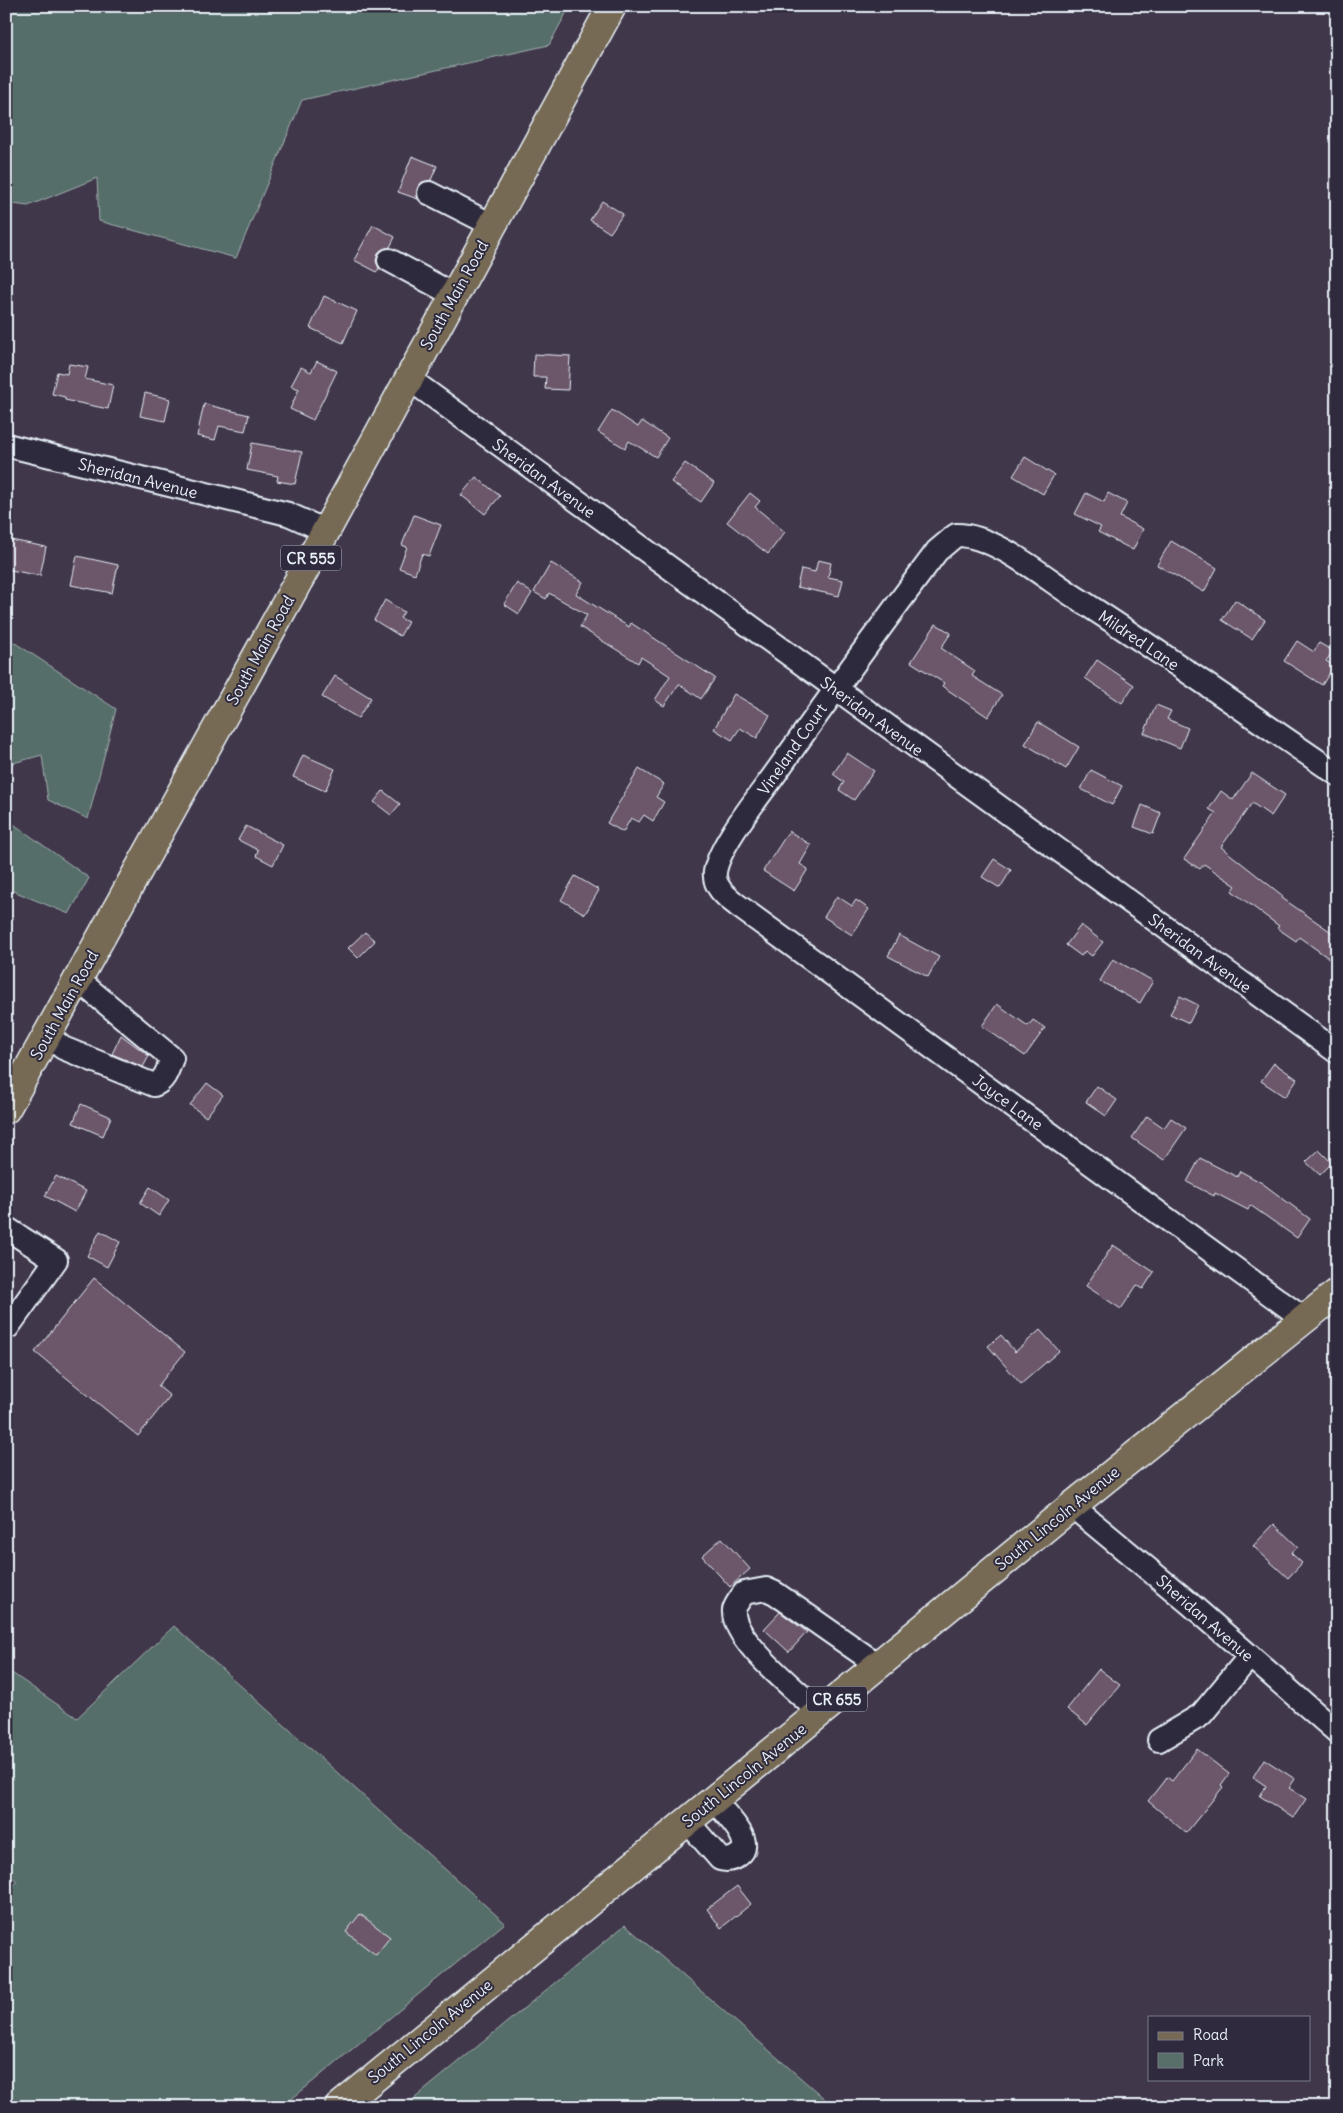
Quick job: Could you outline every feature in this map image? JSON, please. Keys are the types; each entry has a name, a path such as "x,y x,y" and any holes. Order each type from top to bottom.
{"main road":[{"name":"South Main Road","path":"6,1109 326,531 612,6"},
{"name":"South Lincoln Avenue","path":"339,2107 1072,1506 1337,1293"}],"street":[{"path":"429,192 492,225"},
{"path":"389,260 454,295"},
{"name":"Sheridan Avenue","path":"408,378 1337,1052"},
{"name":"Sheridan Avenue","path":"6,445 288,514 326,531"},
{"name":"Mildred Lane","path":"937,551 951,537 968,534 1008,553 1119,625 1337,774"},
{"name":"Vineland Court","path":"716,882 717,864 729,841 835,689 937,551"},
{"name":"Joyce Lane","path":"716,882 724,894 737,905 1304,1319"},
{"path":"47,1035 62,1048 154,1085 160,1083 168,1072 172,1058 78,980"},
{"path":"6,1228 56,1260 8,1327"},
{"name":"Sheridan Avenue","path":"1072,1506 1337,1732"},
{"path":"820,1713 748,1645 737,1628 734,1609 744,1593 766,1589 775,1592 878,1665"},
{"path":"1158,1740 1201,1715 1250,1656"},
{"path":"687,1821 720,1859 727,1861 740,1855 745,1848 745,1839 714,1800"}],"green space":[{"path":"6,6 570,6 549,45 302,100 236,258 99,221 97,178 28,206 6,203"},
{"path":"6,637 116,709 88,819 48,800 42,755 6,765"},
{"path":"8,820 89,878 69,914 6,888 6,824"},
{"path":"174,1626 505,1923 282,2107 6,2107 6,1897 17,1881 6,1872 6,1669 77,1718"},
{"path":"625,1925 834,2107 404,2107"}],"building":[{"path":"412,156 437,166 431,180 422,182 418,187 418,199 398,192"},
{"path":"602,201 623,214 610,233 590,220"},
{"path":"373,225 395,237 390,247 378,253 376,261 379,268 377,272 354,260"},
{"path":"324,296 357,311 343,343 310,328"},
{"path":"534,354 570,356 568,390 545,389 546,377 533,377"},
{"path":"317,361 337,371 313,420 290,409 299,389 291,386 301,367 311,372"},
{"path":"69,364 88,367 85,379 113,385 108,409 65,400 65,397 52,394 57,372 67,374"},
{"path":"145,393 170,399 165,421 140,416"},
{"path":"204,404 249,415 245,431 219,426 215,440 197,436"},
{"path":"612,410 638,427 642,421 668,438 656,457 629,441 625,448 598,432"},
{"path":"252,443 302,452 295,484 277,481 278,476 247,470"},
{"path":"1025,457 1054,475 1043,494 1013,476"},
{"path":"685,463 714,483 701,502 671,482"},
{"path":"476,477 500,496 485,514 461,495"},
{"path":"750,493 760,501 755,507 785,532 768,554 727,522"},
{"path":"1086,493 1104,502 1108,493 1127,503 1120,517 1143,529 1133,550 1098,532 1101,527 1075,514"},
{"path":"414,515 441,525 429,556 422,554 415,574 399,568 407,547 402,545"},
{"path":"6,539 46,547 40,576 6,569"},
{"path":"1171,541 1217,568 1204,592 1157,565"},
{"path":"77,556 118,565 112,593 71,585"},
{"path":"818,560 831,563 828,577 843,580 839,596 797,587 801,569 815,572"},
{"path":"551,563 583,582 576,594 629,627 631,623 715,678 701,699 679,684 664,706 655,700 670,676 641,657 638,663 580,627 587,615 549,593 546,599 534,592"},
{"path":"517,583 532,593 519,614 504,604"},
{"path":"385,600 404,612 400,618 408,622 400,636 374,620"},
{"path":"1235,600 1265,620 1252,639 1222,620"},
{"path":"936,624 951,633 941,648 975,671 972,676 1002,695 988,717 942,686 944,683 911,662"},
{"path":"1297,641 1314,652 1319,643 1333,651 1326,661 1334,666 1322,685 1284,661"},
{"path":"1097,660 1134,685 1122,703 1085,678"},
{"path":"335,676 371,698 358,718 322,697"},
{"path":"734,694 770,715 757,738 740,728 732,740 714,729"},
{"path":"1156,705 1171,711 1167,719 1188,728 1180,748 1144,733"},
{"path":"1038,722 1079,747 1066,769 1025,744"},
{"path":"847,753 874,771 854,800 839,790 844,782 833,774"},
{"path":"303,755 335,769 325,791 293,777"},
{"path":"639,769 664,784 656,797 664,802 653,821 644,815 639,822 631,818 623,832 607,823"},
{"path":"1091,770 1122,786 1112,805 1081,789"},
{"path":"1252,773 1285,795 1271,816 1252,803 1221,847 1283,896 1282,898 1337,936 1337,964 1299,937 1296,941 1277,928 1279,926 1232,891 1236,886 1204,864 1200,869 1184,859 1216,813 1209,809 1221,791 1233,800"},
{"path":"383,791 400,804 391,815 374,802"},
{"path":"1142,805 1161,813 1153,834 1134,827"},
{"path":"246,826 283,845 273,865 256,856 258,850 238,840"},
{"path":"789,831 811,845 800,864 808,869 794,891 763,871"},
{"path":"994,859 1011,870 1000,888 982,877"},
{"path":"575,876 599,890 585,914 561,900"},
{"path":"837,896 852,906 856,900 869,909 852,935 824,917"},
{"path":"1081,925 1103,942 1092,956 1085,951 1081,956 1066,945"},
{"path":"365,932 375,941 358,958 348,948"},
{"path":"899,935 939,957 928,977 888,956"},
{"path":"1113,959 1153,981 1140,1003 1100,981"},
{"path":"1180,996 1198,1005 1189,1023 1170,1014"},
{"path":"997,1004 1028,1026 1033,1020 1045,1028 1025,1056 982,1026"},
{"path":"121,1035 149,1056 143,1067 112,1054"},
{"path":"1274,1063 1297,1079 1285,1097 1261,1081"},
{"path":"207,1083 223,1095 206,1117 190,1105"},
{"path":"1097,1086 1117,1100 1106,1116 1086,1102"},
{"path":"81,1104 111,1117 103,1136 73,1123"},
{"path":"1147,1116 1164,1128 1171,1118 1186,1128 1164,1160 1132,1138"},
{"path":"1319,1150 1332,1163 1320,1175 1306,1162"},
{"path":"1200,1158 1237,1177 1240,1171 1262,1183 1310,1219 1297,1238 1250,1205 1248,1210 1215,1193 1214,1196 1187,1182"},
{"path":"56,1176 86,1191 75,1212 45,1196"},
{"path":"150,1187 169,1200 159,1216 140,1203"},
{"path":"100,1231 120,1242 107,1267 87,1256"},
{"path":"1113,1245 1154,1272 1143,1289 1137,1285 1121,1309 1086,1286"},
{"path":"94,1278 185,1352 158,1386 170,1396 138,1436 35,1352"},
{"path":"1040,1330 1059,1351 1021,1384 988,1346 1001,1335 1015,1352"},
{"path":"1274,1524 1298,1547 1291,1553 1302,1563 1288,1578 1253,1546"},
{"path":"722,1538 750,1569 730,1587 702,1556"},
{"path":"780,1612 807,1632 789,1652 764,1629"},
{"path":"1099,1669 1120,1685 1087,1725 1067,1709"},
{"path":"1197,1749 1229,1774 1221,1785 1223,1787 1186,1833 1148,1801 1167,1777 1172,1781"},
{"path":"1264,1759 1295,1779 1289,1788 1306,1799 1293,1818 1260,1796 1266,1786 1253,1777"},
{"path":"737,1886 751,1904 721,1928 707,1909"},
{"path":"360,1914 390,1937 376,1955 346,1932"}]}
